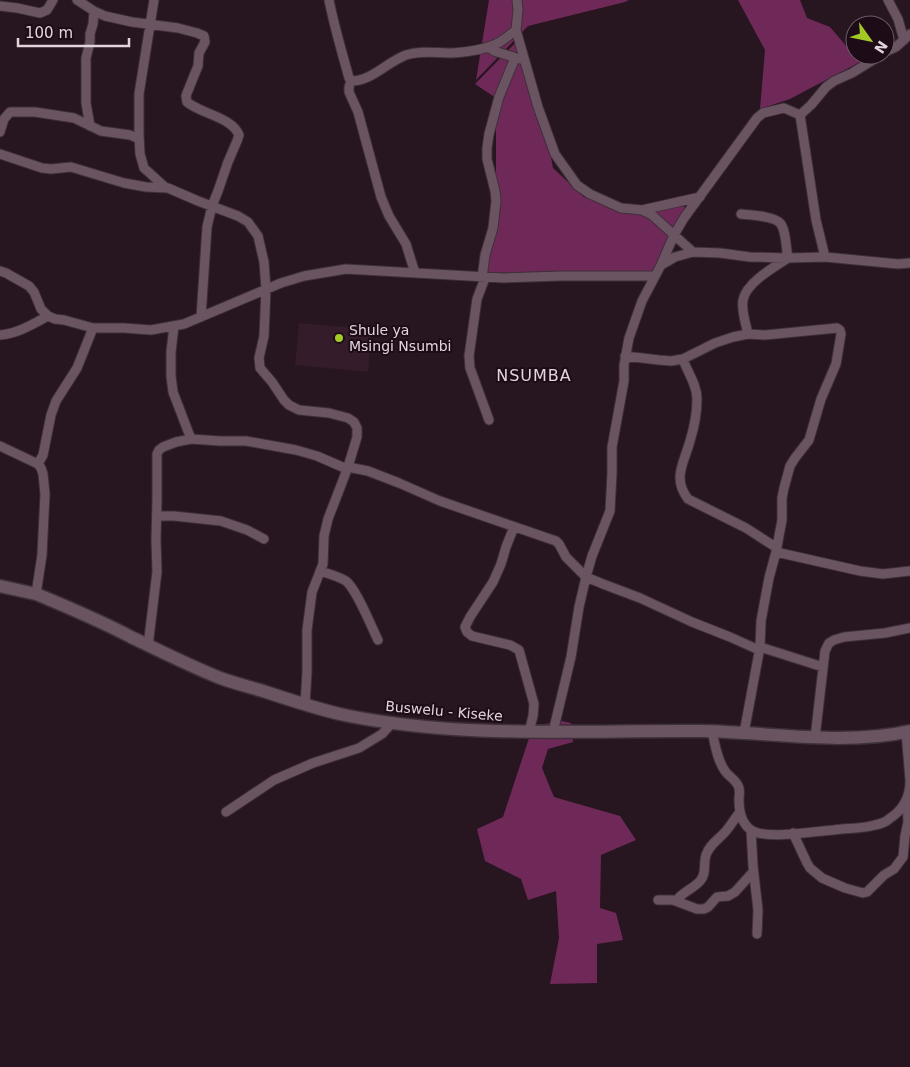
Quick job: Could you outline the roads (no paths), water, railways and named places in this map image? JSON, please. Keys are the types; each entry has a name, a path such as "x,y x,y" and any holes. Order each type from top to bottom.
{"main road":[{"name":"Buswelu - Kiseke","path":"0,586 36,594 222,678 305,705 393,722 450,729 529,732 712,731 815,738 874,736 908,732"}],"street":[{"path":"0,6 40,13 47,10 53,0"},
{"path":"77,0 105,16 132,22 178,28 204,36 205,42 199,53 198,66 186,96 187,102 234,126 239,135 212,206 207,227 201,317"},
{"path":"154,0 139,94 139,139 140,154 144,168 165,187"},
{"path":"329,0 336,34 351,81 349,92 358,112 381,197 389,216 406,244 415,272"},
{"path":"518,0 516,30 538,107 554,154 577,185 590,194 621,208 642,210 700,197"},
{"path":"888,0 907,37 895,47"},
{"path":"90,126 86,103 86,58 94,11"},
{"path":"351,81 358,81 368,77 404,56 415,53 469,52 499,42 516,30"},
{"path":"488,47 494,51 525,60"},
{"path":"489,420 470,368 468,356 477,300 484,278 485,255 493,228 496,201 487,159 489,134 499,97 515,58"},
{"path":"800,115 834,80 852,73 865,65"},
{"path":"553,732 571,657 586,577 592,556 610,511 612,446 624,381 625,356 642,301 654,276 662,265 674,234 684,218 758,118 763,113 784,108 800,115"},
{"path":"0,132 4,119 10,112 35,112 74,118 100,131 139,139"},
{"path":"800,115 816,220 824,257"},
{"path":"0,154 42,168 71,167 124,183 165,187 238,216 254,228 258,236 264,262 266,289 264,336 259,358 260,368 289,405 299,410 329,413 348,418 354,422 357,428 357,437 348,468 328,519 324,536 322,564 312,592 308,630 308,672 305,705"},
{"path":"642,210 652,215 693,252"},
{"path":"741,214 776,219 782,224 788,258"},
{"path":"662,265 675,257 693,252 750,257 824,257 898,264 910,263"},
{"path":"748,334 742,310 743,299 747,290 769,270 788,258"},
{"path":"0,271 28,286 34,292 41,310 55,319 93,328 150,330 184,324 281,283 304,276 346,269 484,278 654,276"},
{"path":"0,335 30,326 48,316"},
{"path":"174,326 171,352 173,392 191,439"},
{"path":"38,464 45,447 50,415 56,401 77,368 93,328"},
{"path":"625,356 659,360 683,359 715,343 748,334 765,335 837,328 840,330 836,364 821,399 809,440 790,466 784,488 782,520 761,621 759,649 744,733"},
{"path":"683,359 697,391 691,440 680,470 679,480 682,491 688,499 746,528 776,550 860,571 883,574 910,571"},
{"path":"148,646 157,572 157,454 163,446 191,439 246,441 296,450 399,483 440,501 556,541 566,557 586,577 759,649 823,667"},
{"path":"0,446 38,464 43,474 42,555 36,594"},
{"path":"157,516 220,521 246,530 264,539"},
{"path":"514,527 493,582 466,627 467,632 472,636 510,645 519,650 534,704 529,732"},
{"path":"320,571 336,576 348,583 354,591 378,640"},
{"path":"815,738 825,651 829,643 844,637 885,633 910,628"},
{"path":"226,812 274,780 313,763 360,748 382,734 393,722"},
{"path":"712,731 723,767 739,789 740,816 751,830 761,834 812,833 876,825 888,820 901,809 910,790 908,732"},
{"path":"793,833 810,868 822,878 863,894 894,869 907,854 905,836 908,822 907,798"},
{"path":"676,901 681,895 701,881 704,874 705,857 708,851 740,812"},
{"path":"751,830 753,872 758,910 757,934"},
{"path":"658,900 676,901 697,909 704,909 717,897 728,896 735,892 753,872"}],"place":[{"name":"Shule ya Msingi Nsumbi","path":"339,338"}],"district":[{"name":"NSUMBA","path":"534,375"}]}
